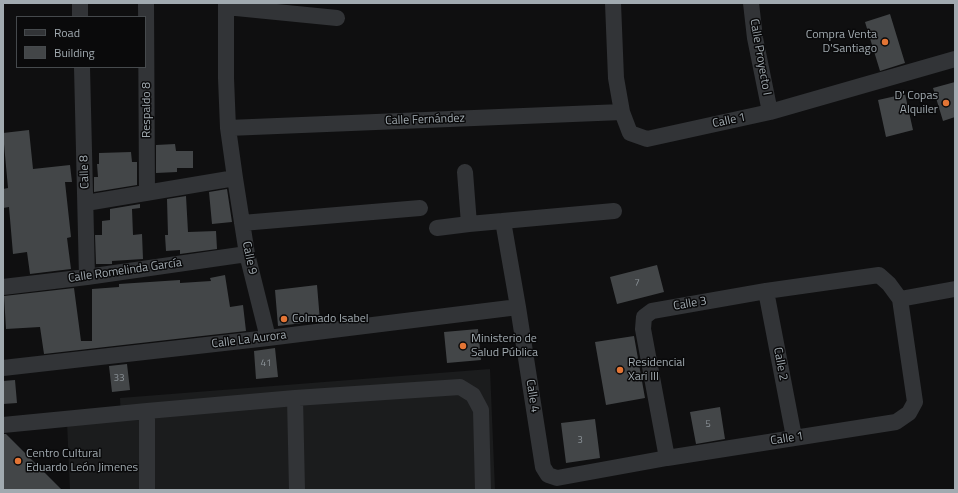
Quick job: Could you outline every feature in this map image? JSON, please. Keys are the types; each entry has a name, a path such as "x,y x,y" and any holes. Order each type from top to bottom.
{"street":[{"path":"80,3 80,16"},
{"name":"Respaldo 8","path":"146,3 147,193"},
{"name":"Calle 1","path":"613,3 616,78 622,112 630,133 647,139 770,112 955,59"},
{"name":"Calle Proyecto I","path":"751,3 755,38 770,112"},
{"path":"228,128 226,5 337,18"},
{"name":"Calle 8","path":"82,68 87,277"},
{"name":"Calle Fernández","path":"228,128 622,112"},
{"name":"Calle 9","path":"228,128 242,223 268,338"},
{"path":"465,172 469,224"},
{"path":"86,203 235,178"},
{"path":"242,223 420,208"},
{"path":"437,228 614,211"},
{"name":"Calle 4","path":"503,222 518,306 543,467 548,475"},
{"name":"Calle Romelinda García","path":"3,287 87,277 248,254"},
{"name":"Calle 1","path":"548,475 557,478 794,437 896,422 909,412 915,402 900,299 889,284 879,275"},
{"name":"Calle 3","path":"667,458 643,329 644,317 652,311 766,291 879,275"},
{"path":"900,299 955,289"},
{"name":"Calle 2","path":"766,291 794,437"},
{"name":"Calle La Aurora","path":"3,368 268,338 518,306"},
{"path":"3,425 295,398 460,387 473,395 481,410 483,490"},
{"path":"295,398 297,490"},
{"path":"146,411 147,490"}],"shaded area":[{"path":"490,369 495,490 70,490 67,422 121,419 120,398"}],"building":[{"name":"Compra Venta D'Santiago","path":"890,14 905,63 880,71 865,22"},
{"name":"D' Copas Alquiler","path":"955,82 955,117 943,121 933,88"},
{"path":"905,94 913,130 886,137 878,100"},
{"path":"29,130 33,169 70,165 72,182 65,182 71,237 67,238 71,269 30,274 27,252 13,254 9,207 3,208 3,189 8,188 3,133"},
{"path":"175,144 176,151 193,151 193,168 177,168 177,172 156,173 156,145"},
{"path":"131,152 132,162 137,162 137,185 94,192 94,177 98,177 97,164 99,164 99,153"},
{"path":"227,189 232,222 212,224 209,192"},
{"path":"186,196 188,232 216,231 217,249 180,254 180,250 166,251 165,235 168,235 167,199"},
{"path":"140,204 140,208 132,209 133,235 142,234 143,259 112,261 112,264 96,264 95,235 102,235 102,221 110,220 110,209"},
{"path":"657,265 664,292 617,304 610,277"},
{"path":"225,275 230,307 243,305 246,331 44,354 40,327 6,329 4,296 74,288 81,341 92,341 92,289 119,287 119,284 180,280 180,283 211,281 210,278"},
{"path":"317,285 320,321 278,326 275,290"},
{"name":"Ministerio de Salud Pública","path":"478,329 481,360 447,363 444,332"},
{"name":"Residencial Xari III","path":"634,336 645,398 606,405 595,342"},
{"path":"275,348 278,377 256,379 254,351"},
{"path":"127,364 130,390 112,392 109,366"},
{"path":"15,380 17,403 3,404 3,381"},
{"path":"720,407 725,439 696,444 690,412"},
{"path":"595,419 600,458 566,463 561,423"},
{"name":"Centro Cultural Eduardo León Jimenes","path":"3,434 6,434 62,490 3,490"}],"place":[{"name":"Compra Venta D'Santiago","path":"885,42"},
{"name":"D' Copas Alquiler","path":"946,103"},
{"name":"Colmado Isabel","path":"284,319"},
{"name":"Ministerio de Salud Pública","path":"463,346"},
{"name":"Residencial Xari III","path":"620,370"},
{"name":"Centro Cultural Eduardo León Jimenes","path":"18,461"}]}
